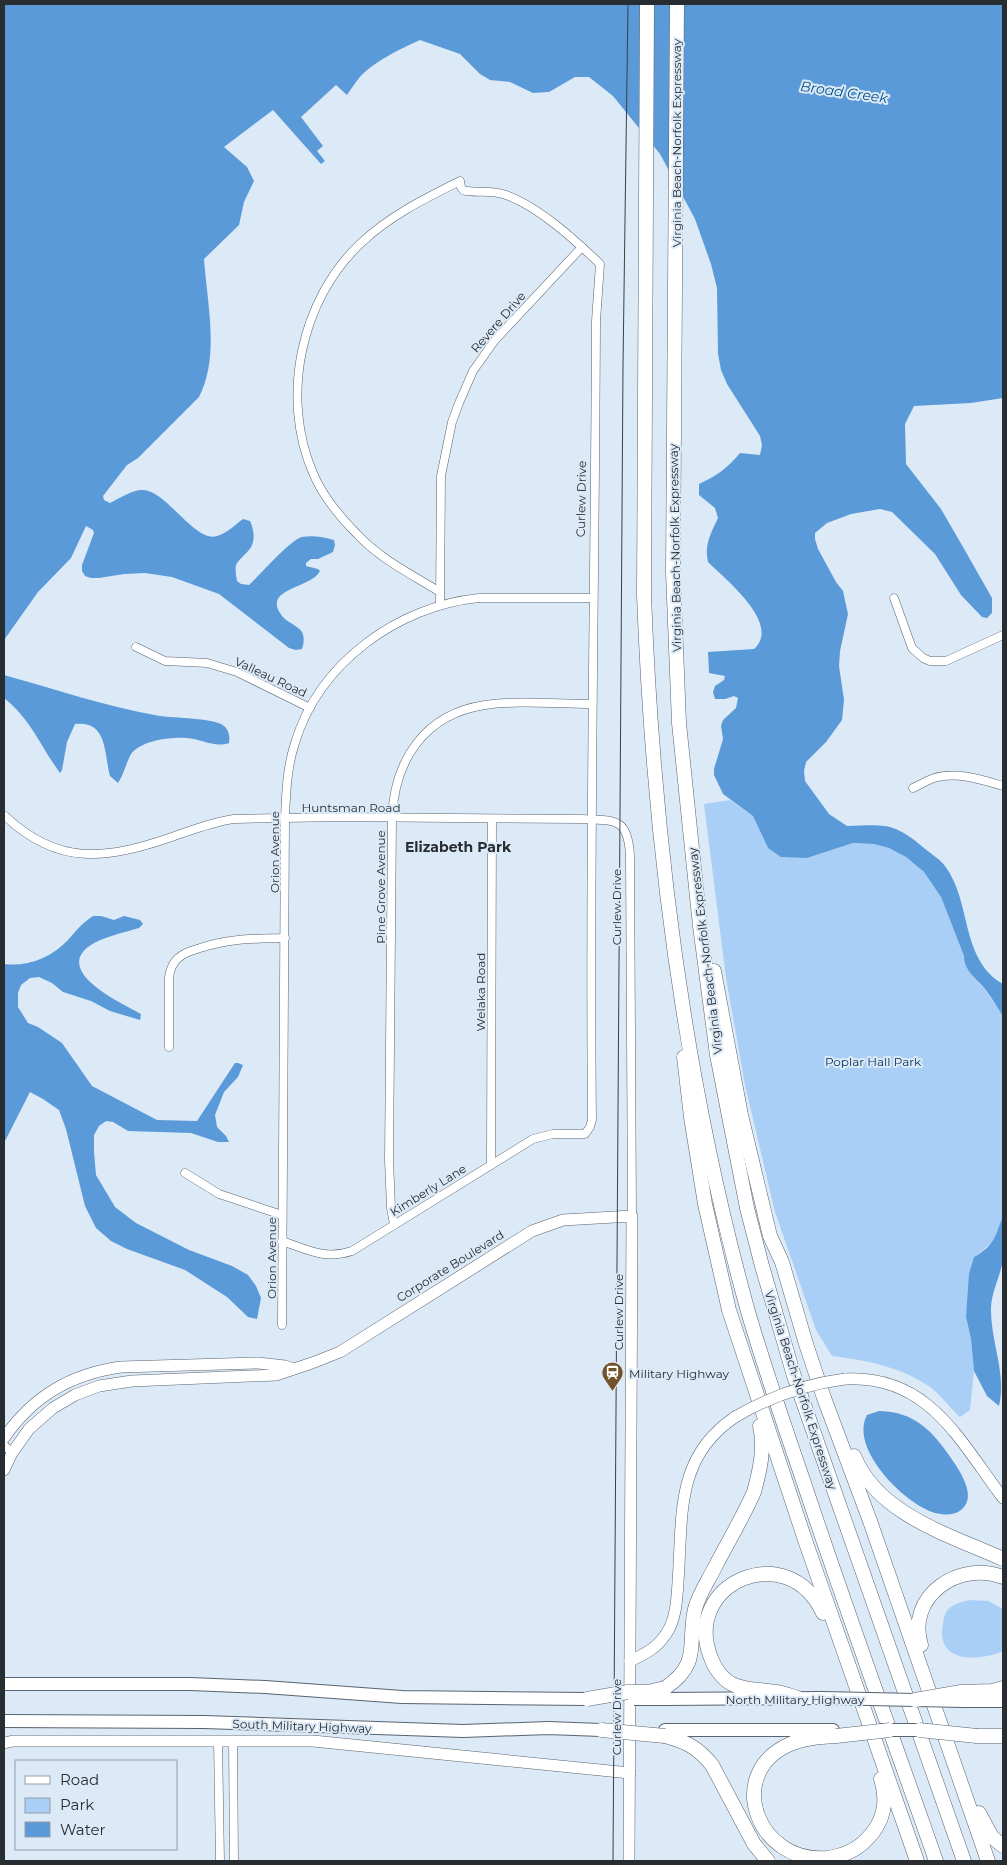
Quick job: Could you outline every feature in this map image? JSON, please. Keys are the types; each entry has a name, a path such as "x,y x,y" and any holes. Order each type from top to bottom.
{"highway":[{"name":"Virginia Beach-Norfolk Expressway","path":"647,4 644,502 647,670 660,839 679,979 714,1175 748,1309 811,1504 936,1861"},
{"name":"Virginia Beach-Norfolk Expressway","path":"677,4 673,581 679,723 700,926 717,1055 734,1148 762,1266 794,1376 964,1861"},
{"path":"692,842 729,1056 770,1236 782,1262 824,1398 870,1521 988,1861"},
{"path":"679,979 684,1067 698,1161 721,1277 744,1357 847,1661 918,1861"},
{"path":"581,1699 628,1692 665,1693 687,1664 692,1651 694,1621 700,1596 748,1505 758,1477 763,1445 744,1357"},
{"path":"824,1398 857,1465 888,1501 917,1521 1003,1559"},
{"path":"937,1714 919,1638 918,1627 922,1608 935,1590 954,1578 977,1572 996,1574 1003,1577"},
{"path":"798,1698 776,1692 753,1690 732,1684 712,1661 706,1640 707,1620 716,1600 731,1584 743,1578 763,1573 784,1576 801,1584 818,1601 847,1661"},
{"path":"914,1700 963,1696 1003,1688"},
{"path":"864,1710 885,1794 884,1811 877,1828 862,1844 840,1856 818,1858 796,1854 778,1844 762,1827 754,1800 757,1779 769,1759 788,1745 816,1737 835,1733 890,1730"},
{"path":"601,1730 665,1733 691,1744 712,1765 754,1844 768,1861"},
{"path":"919,1730 1003,1736"},
{"path":"951,1753 984,1824 992,1836 1003,1846"}],"main road":[{"path":"4,1676 67,1676 130,1684"},
{"path":"4,1684 265,1687 402,1697 581,1699"},
{"name":"North Military Highway","path":"665,1693 914,1700"},
{"path":"963,1696 1003,1701"},
{"name":"South Military Highway","path":"4,1721 204,1722 463,1731 548,1728 601,1730"},
{"path":"4,1728 51,1722"},
{"path":"890,1730 919,1730"},
{"path":"976,1733 1003,1730"},
{"path":"665,1733 835,1733"}],"street":[{"name":"Curlew Drive","path":"440,592 371,547 343,518 314,475 302,435 298,385 303,348 316,308 330,281 349,256 361,242 375,231 421,201 460,180 461,187 466,191 494,192 517,200 540,214 582,247 600,264 596,320 592,704 590,979 592,1120 590,1127 584,1134"},
{"name":"Revere Drive","path":"440,605 441,476 452,422 459,403 473,371 495,340 582,247"},
{"name":"Orion Avenue","path":"282,1325 285,818 286,788 295,743 310,708 333,675 363,645 392,625 440,605 479,598 593,598"},
{"path":"894,598 912,648 923,658 930,661 946,661 1003,635"},
{"name":"Valleau Road","path":"136,647 165,661 206,663 237,672 310,708"},
{"name":"Pine Grove Avenue","path":"394,1224 391,1208 390,1160 392,819 394,792 404,763 417,742 440,722 453,714 483,706 500,704 592,704"},
{"path":"913,788 934,778 944,776 979,779 1003,786"},
{"name":"Huntsman Road","path":"5,816 26,834 56,850 88,855 125,851 218,821 234,819 592,820"},
{"name":"Welaka Road","path":"491,1165 492,819"},
{"name":"Curlew Drive","path":"592,820 620,824 627,834 629,844 632,1216 628,1861"},
{"path":"169,1047 169,977 171,968 179,957 220,941 284,938"},
{"name":"Kimberly Lane","path":"282,1241 321,1255 341,1255 352,1251 533,1139 543,1136 584,1134"},
{"path":"185,1173 219,1194 282,1215"},
{"name":"Corporate Boulevard","path":"4,1470 8,1449 48,1412 75,1395 99,1386 132,1381 276,1375 293,1370 340,1352 499,1252 541,1228 574,1218 632,1216"},
{"path":"4,1438 20,1416 54,1390 82,1376 104,1370 122,1367 258,1363 285,1366 293,1370"},
{"path":"630,1657 653,1650 670,1627 677,1595 682,1503 688,1478 698,1454 719,1429 735,1417 788,1392 826,1381 845,1378 870,1378 904,1389 930,1405 951,1428 1003,1498"},
{"path":"218,1740 220,1861"},
{"path":"233,1740 234,1861"},
{"path":"4,1743 13,1741 314,1741 630,1773"},
{"path":"219,1808 234,1808"}],"green space":[{"name":"Poplar Hall Park","path":"730,800 753,816 768,848 807,858 853,843 874,844 889,848 906,857 924,872 941,897 971,974 1003,1015 1003,1216 993,1242 974,1257 966,1317 971,1339 974,1371 970,1410 960,1417 934,1390 907,1374 883,1365 832,1356 816,1330 775,1212 745,1085 726,978 704,804"},
{"path":"969,1600 988,1601 1003,1609 1003,1651 993,1655 971,1658 952,1653 945,1646 942,1637 943,1621 946,1612 953,1606"}],"water":[{"name":"Broad Creek","path":"4,4 1003,4 1003,398 971,403 914,406 905,424 906,464 941,509 963,547 992,598 992,613 987,618 982,617 961,595 935,554 892,512 880,509 851,514 827,523 815,533 818,549 843,591 848,614 840,651 839,666 844,700 842,720 826,742 806,762 804,771 805,781 829,814 847,826 871,825 896,829 943,863 953,880 973,945 980,960 989,973 1003,984 1003,1016 988,992 966,966 964,956 941,897 924,872 906,857 889,848 874,844 853,843 807,858 781,857 768,848 753,816 723,794 714,775 723,739 721,726 723,720 736,708 738,698 734,696 725,699 715,699 713,692 715,686 724,680 725,676 709,673 708,652 754,649 761,639 761,627 748,602 708,562 708,545 718,518 715,508 699,495 699,484 721,471 740,453 760,455 762,445 760,436 727,384 721,370 718,354 717,288 711,264 695,219 660,154 613,96 589,77 575,77 549,92 533,93 510,82 490,80 480,74 460,54 420,40 379,61 359,78 347,95 336,85 301,117 323,146 317,151 325,161 321,164 273,110 224,147 247,167 254,181 244,202 239,225 204,259 211,347 205,381 199,397 138,458 127,465 103,496 104,500 110,503 135,491 143,490 152,493 162,499 190,525 208,536 221,535 243,519 250,521 253,528 253,544 236,565 237,581 241,584 249,585 290,544 302,537 310,536 334,540 333,552 318,559 311,559 306,563 306,566 320,571 315,577 278,598 277,605 280,613 297,627 303,635 302,649 289,648 219,594 172,577 145,573 99,578 85,576 82,571 82,565 94,533 93,530 86,526 71,558 38,592 4,640"},
{"path":"4,675 101,703 140,712 219,723 227,730 229,743 208,743 180,738 165,739 142,745 131,754 118,783 110,776 103,740 99,733 94,727 86,724 75,724 67,742 60,773 21,714 4,698"},
{"path":"93,916 114,920 124,916 140,920 143,924 139,928 93,944 80,957 80,967 86,977 108,995 141,1014 140,1020 110,1011 91,1001 63,992 52,983 39,977 30,978 21,985 18,993 18,1007 28,1023 38,1027 62,1043 92,1086 157,1120 197,1121 235,1063 243,1065 238,1077 224,1092 215,1115 217,1127 229,1142 218,1142 191,1133 128,1131 113,1122 106,1121 99,1126 94,1135 94,1152 96,1175 115,1207 136,1223 189,1250 232,1266 248,1275 256,1286 261,1298 257,1319 248,1317 227,1297 185,1270 127,1249 111,1241 96,1228 85,1206 66,1129 59,1110 30,1092 4,1143 4,964 13,965 30,962 54,952 82,924"},
{"path":"1003,1216 1003,1259 991,1307 991,1320 1001,1381 999,1406 987,1396 974,1371 971,1339 966,1317 969,1274 974,1257 990,1244 996,1235"},
{"path":"879,1411 899,1414 916,1421 937,1439 958,1469 967,1487 968,1496 966,1504 961,1510 945,1515 923,1508 909,1499 883,1473 873,1459 866,1443 864,1429 867,1415"}],"tram line":[{"path":"613,1861 623,365 628,4"}],"place":[{"name":"Military Highway","path":"613,1392"}],"district":[{"name":"Elizabeth Park","path":"458,847"}]}
